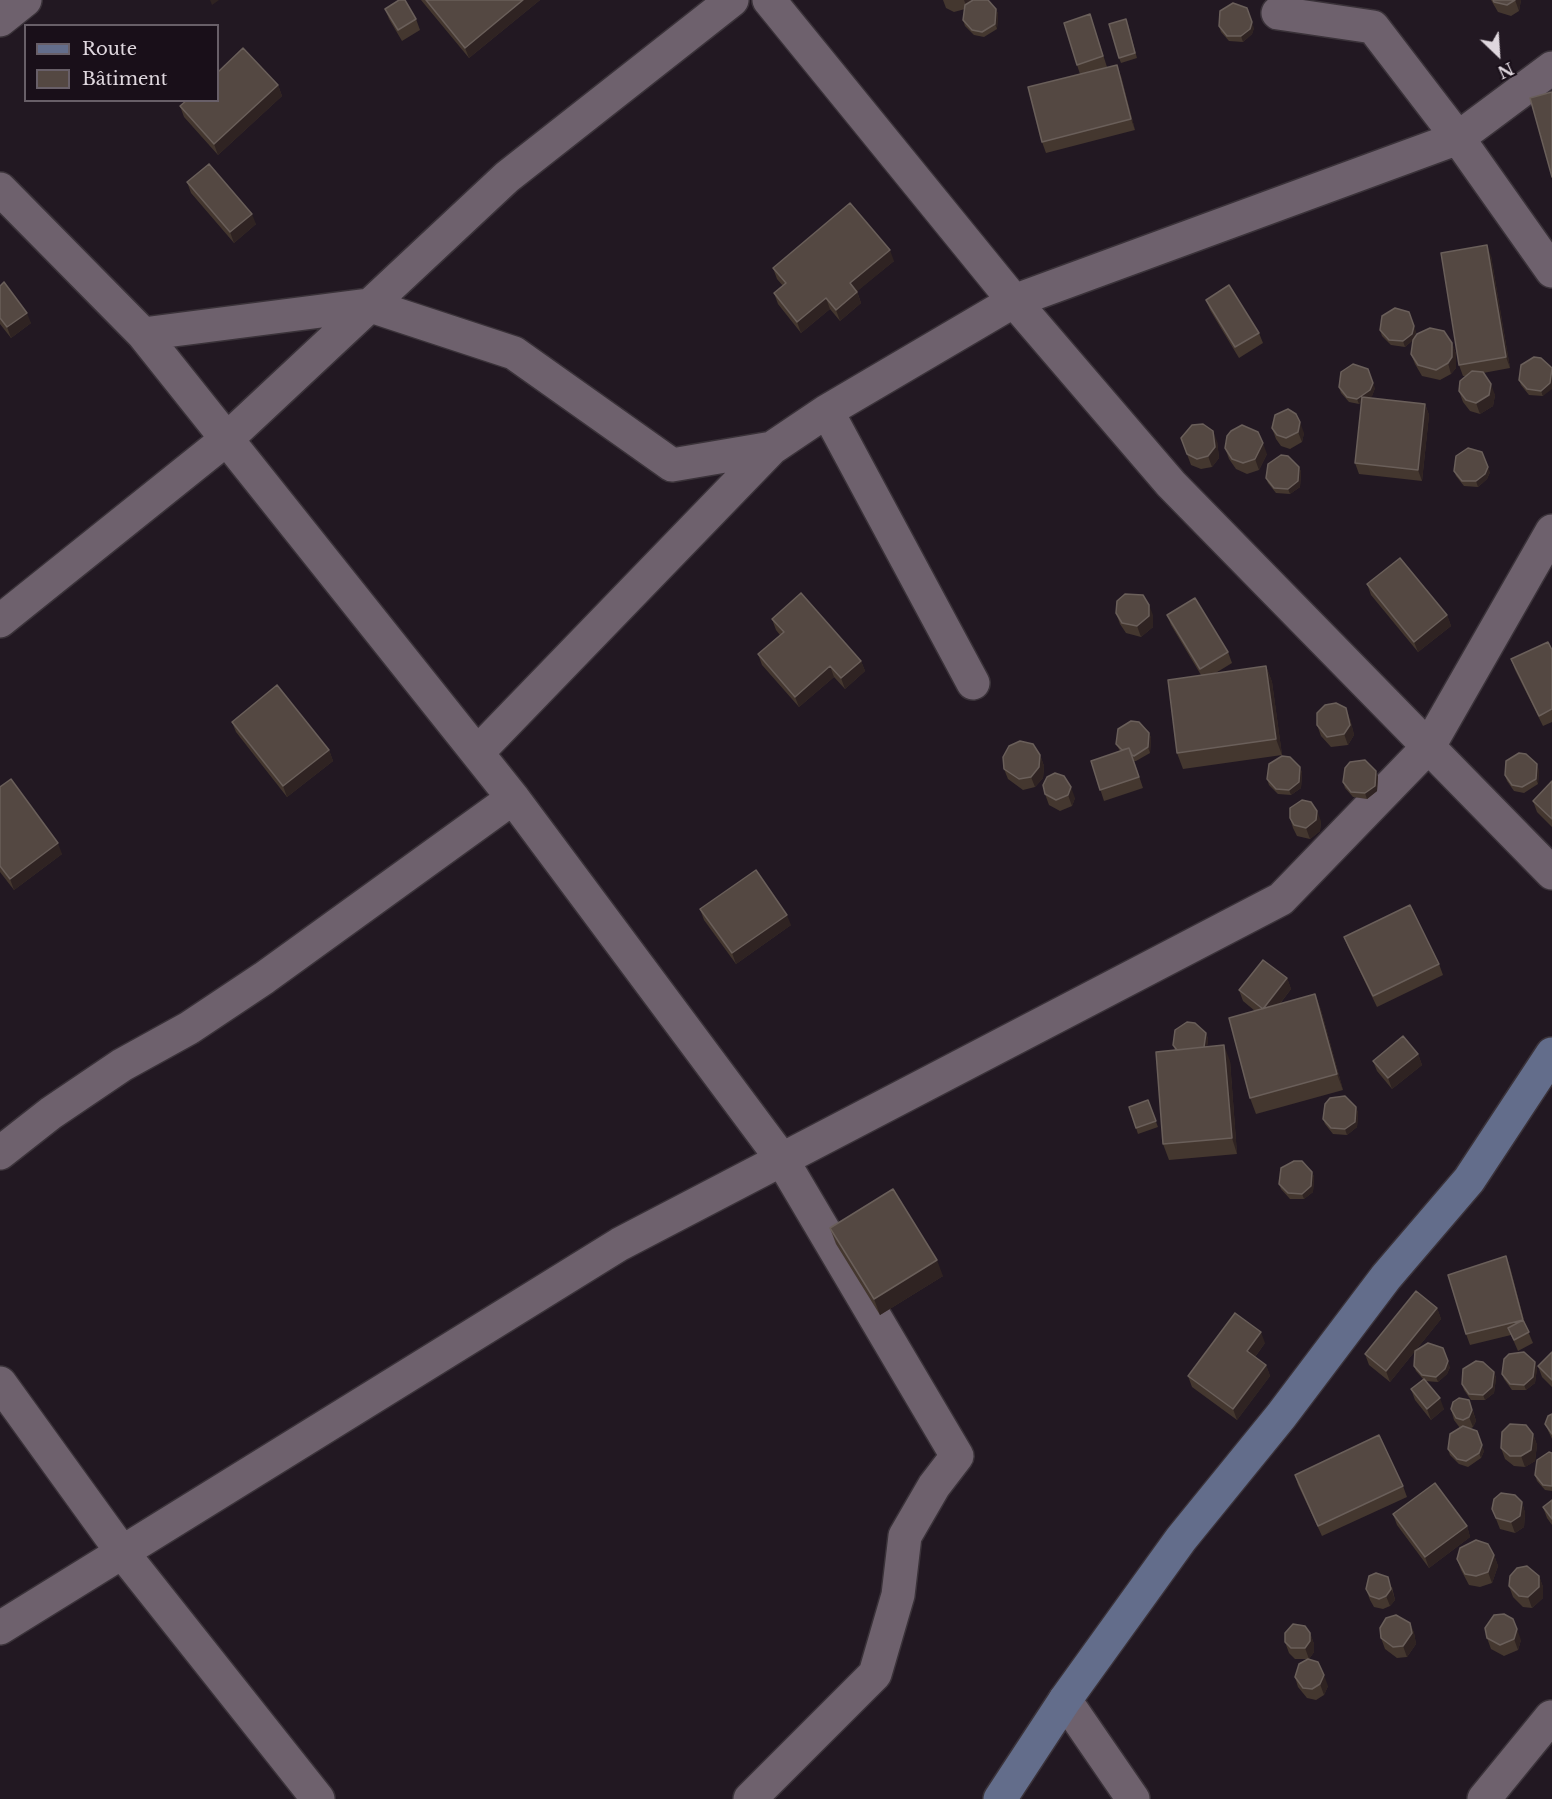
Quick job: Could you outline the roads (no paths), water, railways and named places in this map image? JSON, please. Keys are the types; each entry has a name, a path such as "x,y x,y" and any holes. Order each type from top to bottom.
{"street":[{"path":"0,20 25,0"},
{"path":"0,621 228,438 507,177 732,0"},
{"path":"769,0 1014,301 1170,484 1552,873"},
{"path":"1278,13 1373,27 1458,138 1552,271"},
{"path":"477,753 772,448 827,411 1014,301 1458,138 1552,68"},
{"path":"0,189 143,334 513,798 781,1158 957,1456 934,1485 904,1536 898,1595 875,1674 750,1799"},
{"path":"143,334 368,305 514,353 672,465 772,448"},
{"path":"827,411 973,683"},
{"path":"0,1628 620,1244 1281,899 1429,746 1552,531"},
{"path":"0,1153 51,1113 113,1071 189,1028 264,978 513,798"},
{"path":"1000,1799 1065,1700 1180,1539 1281,1416 1386,1277 1469,1180 1552,1054"},
{"path":"0,1383 122,1552 318,1799"},
{"path":"1065,1700 1133,1799"},
{"path":"1484,1799 1552,1717"}]}
